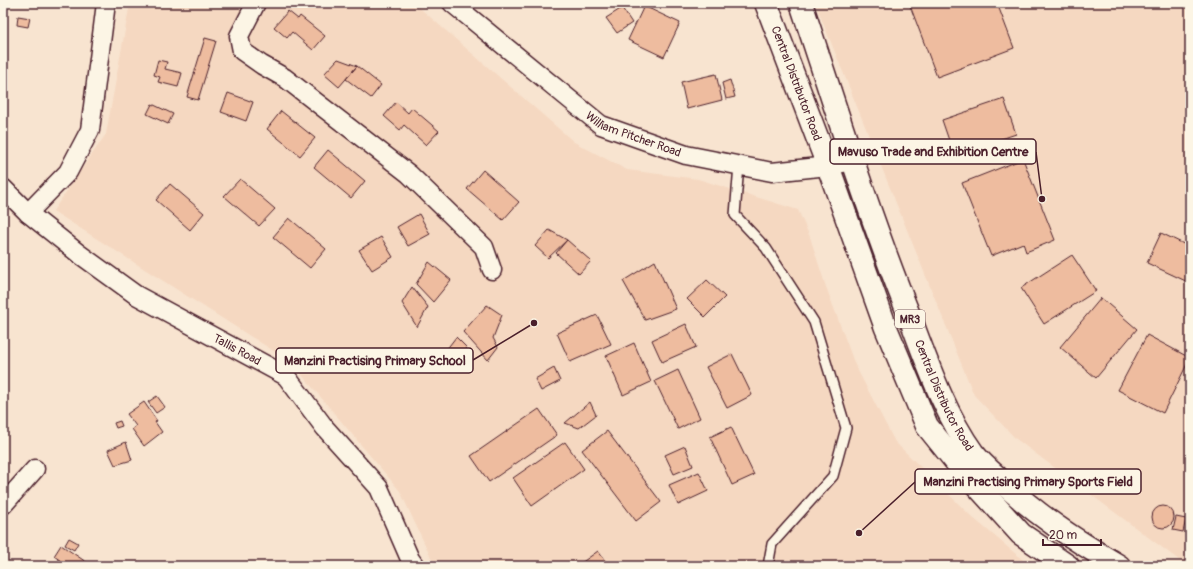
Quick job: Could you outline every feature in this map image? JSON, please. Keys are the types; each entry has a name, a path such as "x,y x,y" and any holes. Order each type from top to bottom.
{"highway":[{"name":"Central Distributor Road","path":"766,3 828,166 886,328 927,426 960,467 1021,534 1068,566"},
{"name":"Central Distributor Road","path":"801,3 890,267 932,373 954,422 974,454 1003,483 1043,517 1083,545 1119,566"}],"street":[{"path":"28,213 68,172 90,130 106,3"},
{"path":"256,3 239,36 242,51 262,65 285,78 409,174 484,247 492,270"},
{"name":"William Pitcher Road","path":"452,3 601,125 686,155 772,172 828,166 853,161"},
{"name":"Tallis Road","path":"3,188 28,213 78,253 136,295 286,376 325,428 379,488 410,559 415,566"},
{"path":"3,505 35,469"}],"lane":[{"path":"739,165 735,215 766,248 814,322 846,428 833,476 772,544 768,566"}],"shaded area":[{"path":"130,3 414,3 574,142 627,170 698,179 798,210 810,237 825,284 855,365 895,442 972,517 1030,566 435,566 400,491 291,362 53,211 106,134"},
{"path":"815,3 1190,3 1190,566 1187,566 1016,439 974,395"}],"building":[{"path":"909,3 997,3 1014,48 937,77"},
{"path":"644,6 680,23 664,57 628,40"},
{"path":"622,8 632,23 617,33 606,18"},
{"path":"288,11 298,19 300,16 325,36 313,50 292,32 287,38 274,27"},
{"path":"18,16 30,18 28,27 17,25"},
{"path":"205,38 216,41 198,100 187,97"},
{"path":"338,59 357,66 339,87 324,74"},
{"path":"158,60 167,62 165,69 182,73 178,87 158,82 160,77 154,75"},
{"path":"357,66 381,85 371,98 346,79"},
{"path":"716,74 722,100 687,109 681,82"},
{"path":"730,80 735,97 726,99 722,83"},
{"path":"228,93 253,102 246,121 221,112"},
{"path":"1004,99 1016,134 954,155 942,120"},
{"path":"396,102 408,113 412,108 439,131 426,145 404,125 400,130 384,116"},
{"path":"152,104 173,114 168,124 147,114"},
{"path":"281,111 315,138 300,156 267,129"},
{"path":"328,150 365,181 351,198 314,167"},
{"path":"1023,159 1055,240 1026,252 1023,243 991,256 962,183"},
{"path":"483,170 519,202 503,220 467,189"},
{"path":"240,179 275,209 259,226 224,196"},
{"path":"170,184 204,213 190,230 156,200"},
{"path":"419,214 430,234 408,246 397,227"},
{"path":"289,218 326,249 310,268 273,237"},
{"path":"549,230 567,240 548,258 535,246"},
{"path":"1161,233 1190,247 1190,283 1147,263"},
{"path":"381,237 393,257 372,270 359,250"},
{"path":"567,240 591,261 579,274 556,253"},
{"path":"1072,255 1096,291 1044,324 1021,288"},
{"path":"655,261 676,309 645,320 623,281"},
{"path":"429,262 451,280 433,302 416,284"},
{"path":"707,280 725,297 705,317 687,299"},
{"path":"412,287 428,307 417,327 402,303"},
{"path":"1101,298 1137,329 1096,378 1060,347"},
{"path":"487,305 502,315 493,338 498,347 488,360 463,332"},
{"path":"597,315 611,344 570,362 557,333"},
{"path":"686,324 696,347 662,362 652,340"},
{"path":"1147,335 1190,358 1163,413 1118,390"},
{"path":"456,337 467,348 455,360 446,350"},
{"path":"634,343 651,382 623,395 606,356"},
{"path":"732,354 752,395 727,408 706,367"},
{"path":"554,368 560,381 541,391 535,379"},
{"path":"678,370 700,418 678,429 655,381"},
{"path":"157,396 165,407 156,413 148,402"},
{"path":"144,402 157,421 155,422 162,432 144,446 132,429 136,426 127,414"},
{"path":"590,402 596,415 579,428 565,423"},
{"path":"539,409 557,435 489,482 471,456"},
{"path":"120,421 122,426 116,428 114,423"},
{"path":"731,427 754,475 732,485 710,437"},
{"path":"607,431 661,502 636,521 582,450"},
{"path":"126,442 132,460 115,465 108,450"},
{"path":"565,442 584,469 532,506 513,478"},
{"path":"685,446 693,466 674,474 665,455"},
{"path":"699,472 708,491 678,505 669,485"},
{"path":"1163,506 1171,509 1174,517 1171,525 1163,528 1155,525 1152,517 1155,509"},
{"path":"1176,517 1186,519 1183,532 1173,530"},
{"path":"69,538 78,543 74,550 65,545"},
{"path":"61,545 92,566 68,566 54,556"},
{"path":"598,551 609,566 577,566"}],"place":[{"name":"Mavuso Trade and Exhibition Centre","path":"1042,199"},
{"name":"Manzini Practising Primary School","path":"534,323"},
{"name":"Manzini Practising Primary Sports Field","path":"859,533"}]}
